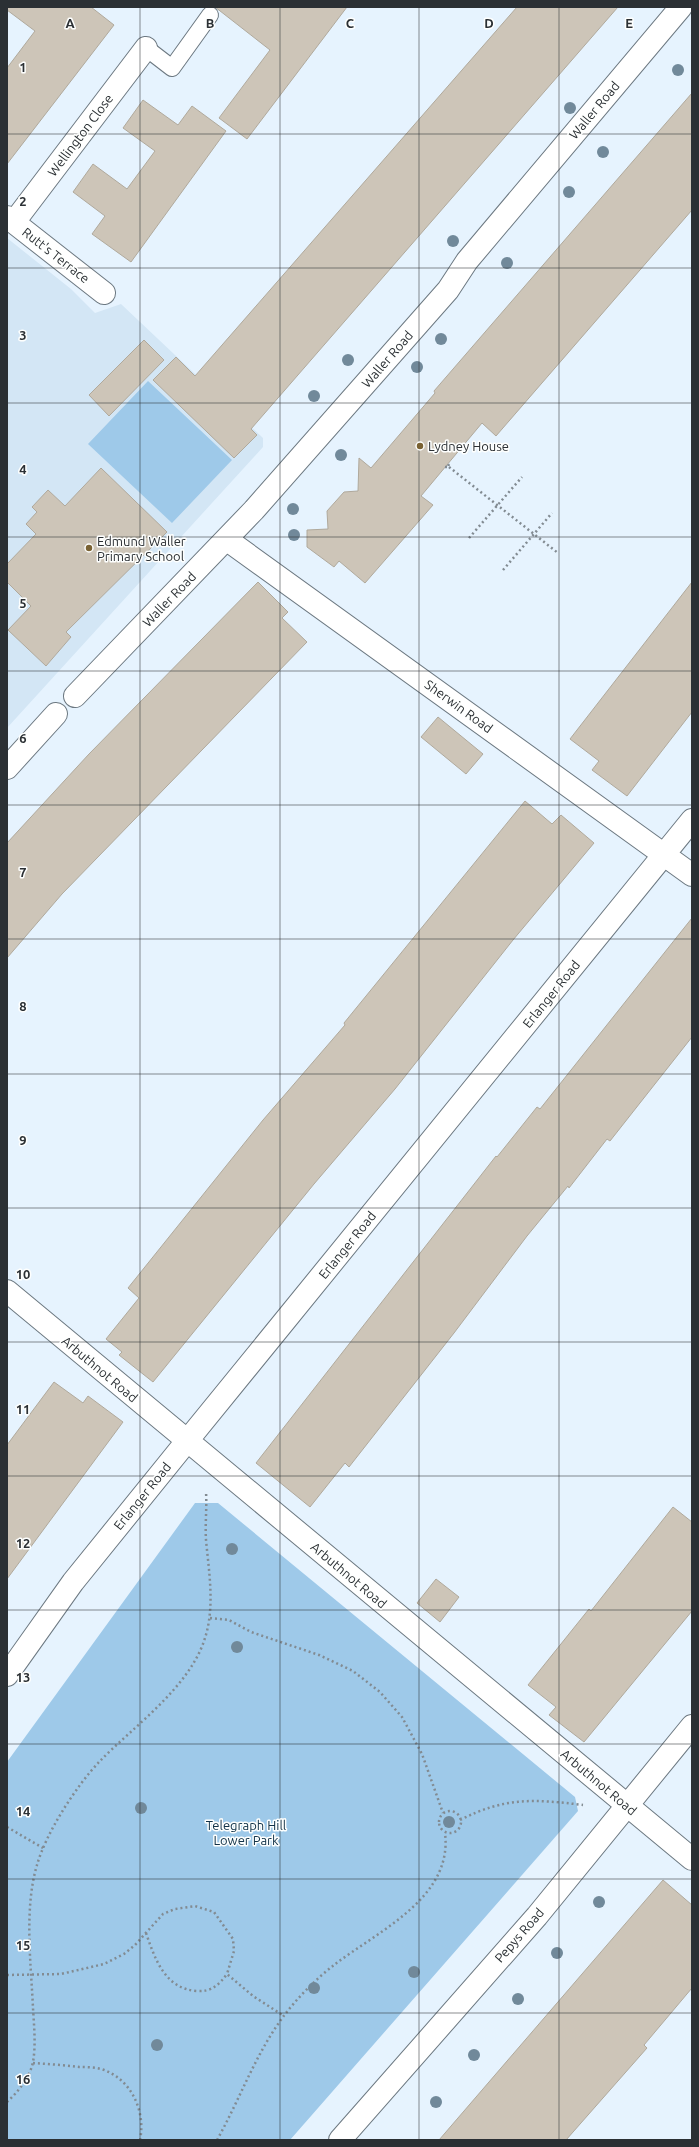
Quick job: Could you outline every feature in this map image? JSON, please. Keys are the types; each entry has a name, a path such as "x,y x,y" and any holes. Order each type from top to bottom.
{"street":[{"name":"Waller Road","path":"75,696 226,539 304,454 448,290 467,261 680,7"},
{"name":"Wellington Close","path":"11,219 146,48"},
{"name":"Rutt's Terrace","path":"11,219 104,293"},
{"name":"Sherwin Road","path":"226,539 692,875"},
{"path":"7,768 56,714"},
{"name":"Erlanger Road","path":"7,1675 74,1582 692,820"},
{"name":"Arbuthnot Road","path":"7,1291 692,1859"},
{"name":"Pepys Road","path":"340,2140 536,1916 628,1806 692,1726"}],"lane":[{"path":"146,48 172,68 210,15"},
{"path":"56,714 75,696"}],"path":[{"path":"448,463 449,467 558,553"},
{"path":"469,538 522,477"},
{"path":"503,570 552,513"},
{"path":"7,2102 22,2084 33,2063 35,2039 30,1921 32,1884 43,1848 73,1795 90,1772 139,1726 170,1693 197,1658 206,1638 210,1618 210,1575 206,1538 207,1503"},
{"path":"210,1618 229,1620 251,1632 319,1655 353,1671 380,1692 402,1717 422,1754 442,1813 438,1824 445,1833 447,1849 444,1863 427,1892 405,1913 333,1966 284,2016 262,2047 217,2140"},
{"path":"460,1820 483,1808 523,1800 576,1804"},
{"path":"442,1813 453,1812 460,1820"},
{"path":"445,1833 452,1833 458,1830 460,1820"},
{"path":"7,1827 43,1848"},
{"path":"7,1975 69,1973 104,1964 124,1954 163,1914 175,1909 195,1906 214,1912 233,1939 234,1951 227,1974 221,1983 213,1989 200,1991 186,1990 169,1979 159,1966 146,1933"},
{"path":"227,1974 253,1996 284,2016"},
{"path":"33,2063 100,2068 121,2080 133,2094 141,2113 142,2132 140,2140"}],"shaded area":[{"name":"Edmund Waller Primary School","path":"7,238 71,289 95,313 121,304 263,438 263,447 7,728"}],"green space":[{"path":"148,381 232,460 172,523 88,444"},
{"name":"Telegraph Hill Lower Park","path":"195,1503 218,1503 575,1797 578,1811 290,2140 7,2140 7,1762"}],"building":[{"path":"7,7 91,7 114,25 7,164 7,68 35,31 7,10"},
{"path":"215,7 347,7 247,139 219,118 270,50"},
{"path":"517,7 618,7 251,429 257,435 234,458 153,380 176,357 195,376"},
{"path":"692,93 692,210 496,436 482,423 421,496 433,505 365,583 339,561 334,567 307,547 307,530 328,529 327,511 344,492 358,491 359,458 371,468 435,393 434,391"},
{"path":"143,100 178,125 192,106 226,131 131,262 92,234 105,216 73,192 93,164 127,189 155,151 123,128"},
{"path":"144,340 164,360 109,416 89,395"},
{"path":"101,468 167,532 66,632 71,637 46,666 8,630 31,606 7,582 7,564 36,534 26,524 37,512 32,507 48,490 65,506"},
{"path":"258,582 288,612 282,618 307,642 62,894 7,958 7,843 89,754"},
{"path":"692,582 692,712 627,796 592,770 599,761 570,739"},
{"path":"438,717 483,754 466,774 421,737"},
{"path":"525,801 552,824 561,815 594,843 513,940 395,1089 314,1184 153,1382 119,1355 122,1352 106,1339 139,1298 128,1288 263,1120 345,1025 344,1023"},
{"path":"692,918 692,1037 610,1141 607,1139 569,1188 568,1186 527,1236 454,1333 349,1467 345,1463 310,1507 256,1463 496,1156 497,1157 537,1107 540,1109"},
{"path":"54,1382 83,1403 88,1396 123,1422 7,1579 7,1445"},
{"path":"673,1507 692,1522 692,1611 584,1742 549,1715 556,1707 528,1685 589,1609 591,1611"},
{"path":"436,1579 459,1597 440,1622 417,1603"},
{"path":"663,1880 692,1905 692,1988 644,2045 647,2048 566,2140 439,2140"}],"place":[{"name":"Lydney House","path":"420,446"},
{"name":"Edmund Waller Primary School","path":"89,548"}]}
